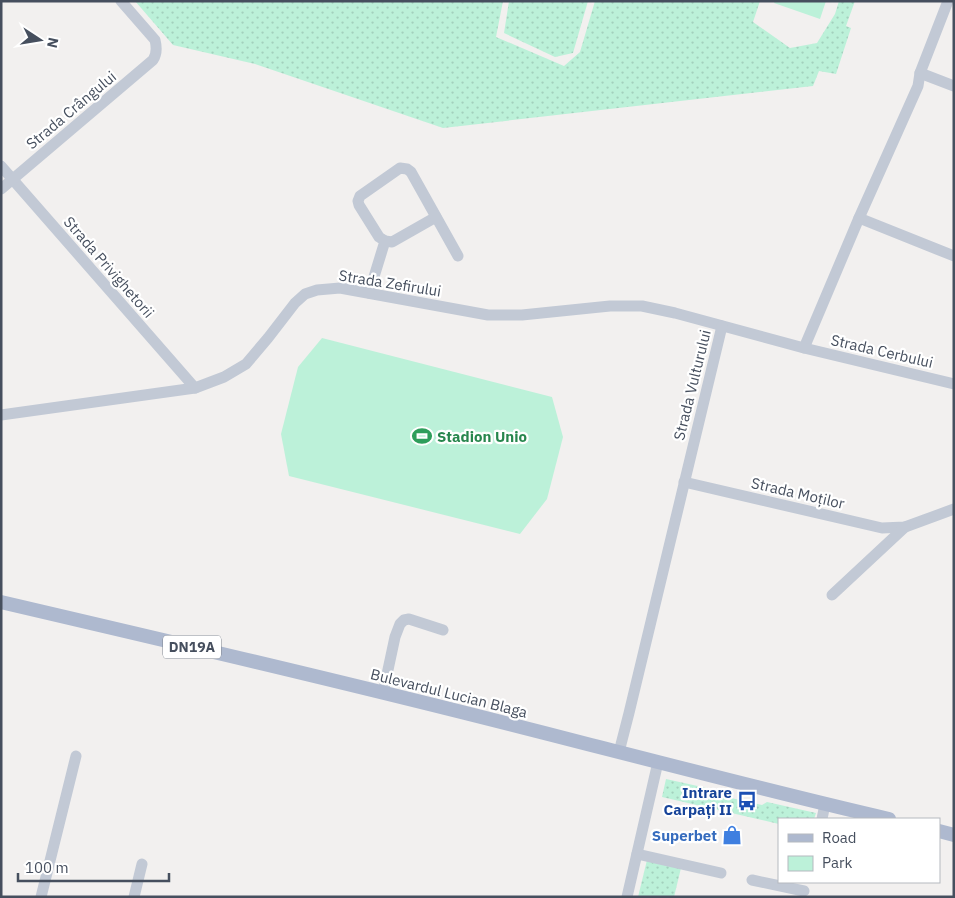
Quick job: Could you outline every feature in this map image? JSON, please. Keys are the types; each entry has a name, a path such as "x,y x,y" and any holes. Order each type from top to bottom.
{"main road":[{"name":"Bulevardul Lucian Blaga","path":"1,602 383,693 885,818"},
{"path":"940,831 954,834"}],"street":[{"name":"Strada Crângului","path":"1,189 153,60 157,48 154,40 121,1"},
{"path":"804,348 918,86 920,73 948,1"},
{"path":"920,73 954,86"},
{"name":"Strada Privighetorii","path":"1,166 195,388"},
{"path":"436,217 392,242 385,241 379,237 358,201 360,196 400,168 407,169 411,172 458,256"},
{"path":"859,218 954,256"},
{"path":"368,293 385,241"},
{"name":"Strada Zefirului","path":"1,415 195,388 224,377 246,364 295,303 305,294 317,290 340,288 488,315 522,315 610,306 642,306 722,326"},
{"name":"Strada Vulturului","path":"619,752 722,326 804,348"},
{"name":"Strada Cerbului","path":"804,348 954,384"},
{"name":"Strada Moților","path":"684,482 882,528 906,527 954,509"},
{"name":"Strada Moților","path":"832,595 906,527"},
{"path":"383,693 400,624 404,620 409,619 443,630"},
{"path":"41,897 76,756"},
{"path":"627,897 658,762"},
{"path":"822,818 826,804"},
{"path":"637,854 721,873"},
{"path":"134,897 142,864"},
{"path":"752,880 805,890"}],"green space":[{"path":"135,1 503,1 496,37 564,66 580,52 595,1 760,1 753,22 790,48 817,43 835,14 839,1 855,1 846,26 851,28 836,74 819,71 813,86 443,128 255,64 173,45"},
{"path":"509,1 588,1 573,53 555,57 504,33"},
{"path":"775,1 826,1 820,19 774,3"},
{"name":"Stadion Unio","path":"322,338 552,397 563,437 547,499 520,534 289,476 281,434 298,367"},
{"path":"666,779 729,793 731,798 762,805 767,802 816,813 814,818 778,818 778,824 662,797"},
{"path":"647,860 681,868 674,897 638,897"}],"place":[{"name":"Stadion Unio","path":"422,436"},
{"name":"Intrare Carpați II","path":"747,801"},
{"name":"Superbet","path":"732,835"}]}
